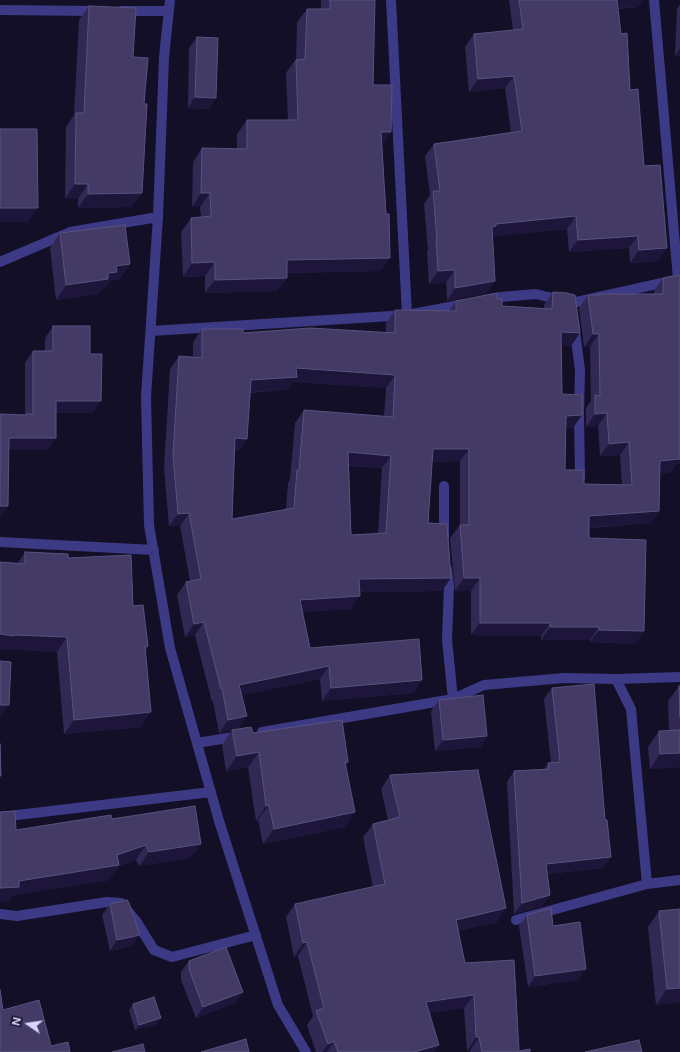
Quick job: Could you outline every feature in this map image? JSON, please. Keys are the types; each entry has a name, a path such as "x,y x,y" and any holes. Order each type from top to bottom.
{"street":[{"path":"170,0 164,57 158,217 146,397 149,525 170,648 211,792 278,1004 306,1052"},
{"path":"391,0 406,315"},
{"path":"151,332 406,315 501,297 536,294 572,310 679,279 654,0"},
{"path":"0,10 169,11"},
{"path":"0,262 70,232 158,217"},
{"path":"572,310 580,370 578,414 580,477"},
{"path":"444,486 444,545"},
{"path":"0,542 154,550"},
{"path":"446,559 449,586 447,640 454,699"},
{"path":"197,743 454,699 484,685 564,678 616,679 680,676"},
{"path":"616,679 630,709 647,884"},
{"path":"0,817 211,792"},
{"path":"516,920 647,884 680,880"},
{"path":"0,914 17,916 107,902 121,903 136,921 154,950 172,957 256,936"}],"building":[{"path":"330,0 375,0 373,85 392,85 391,132 381,132 386,214 389,214 390,258 287,260 287,278 215,280 215,262 192,263 191,218 211,216 210,193 201,193 202,148 247,149 247,120 298,120 296,60 305,59 307,9 330,9"},
{"path":"519,0 617,0 621,34 627,33 630,90 638,89 644,166 660,165 667,248 639,250 638,236 578,240 576,216 496,224 496,226 492,227 495,281 455,288 455,270 438,271 433,191 440,191 434,144 522,131 514,76 478,79 474,34 523,29"},
{"path":"89,6 136,8 133,57 148,58 144,104 147,104 142,193 88,194 88,184 75,184 76,113 84,113"},
{"path":"197,37 218,38 216,98 195,97"},
{"path":"0,129 37,129 38,208 0,208"},
{"path":"125,225 130,264 116,266 117,272 108,273 108,279 66,285 60,233"},
{"path":"680,275 680,459 660,461 659,511 589,516 589,538 646,540 644,631 599,630 599,627 550,627 550,623 480,623 480,578 464,578 460,525 469,525 469,449 433,449 428,523 447,524 451,578 359,579 360,596 300,600 310,648 419,639 422,680 331,688 329,666 239,685 247,716 228,720 222,688 221,689 204,622 194,624 186,582 201,579 189,513 178,514 173,455 179,356 202,358 202,329 243,329 243,333 310,328 395,333 395,310 456,311 456,301 497,293 497,299 502,299 502,306 552,309 553,292 575,295 580,333 561,332 562,394 582,395 582,415 566,416 565,470 584,470 584,484 632,485 629,442 609,444 607,413 595,414 595,395 600,396 599,334 593,334 588,295 663,294 663,278","holes":["296,368 395,375 393,417 304,410 294,508 232,519 235,438 247,439 251,380 297,377","348,452 391,456 386,533 351,535"]},
{"path":"53,326 90,326 90,354 102,354 101,401 56,401 56,438 9,438 8,506 0,506 0,414 33,414 33,351 53,351"},
{"path":"25,552 68,554 68,558 131,555 133,606 143,605 148,646 145,646 151,712 74,720 67,637 14,636 0,634 0,562 25,564"},
{"path":"0,661 11,662 9,705 0,705"},
{"path":"594,684 605,820 607,820 611,857 546,864 550,895 522,903 514,771 549,769 548,763 560,762 552,688"},
{"path":"679,686 680,686 680,717"},
{"path":"483,695 487,736 443,740 439,700"},
{"path":"342,720 348,762 345,762 355,812 274,829 269,805 266,806 259,752 237,756 232,730 251,727 253,733"},
{"path":"680,730 680,753 660,754 659,731"},
{"path":"0,744 1,776 0,776"},
{"path":"478,770 506,908 456,920 465,963 514,960 519,1051 530,1049 530,1052 482,1052 479,1037 476,1037 474,995 426,1002 439,1045 414,1052 338,1052 334,1041 328,1044 316,1011 324,1008 307,942 303,943 295,904 385,884 373,824 400,817 390,775"},
{"path":"195,806 201,844 149,852 146,845 117,855 119,865 19,881 19,887 0,888 0,812 15,811 16,830 111,815 112,819"},
{"path":"127,900 140,935 117,940 110,904"},
{"path":"551,908 553,926 580,922 586,969 535,976 527,915"},
{"path":"680,909 680,988 667,989 659,911"},
{"path":"226,947 243,992 203,1007 189,969 189,961"},
{"path":"0,990 3,1010 39,1000 51,1046 68,1042 70,1052 0,1052"},
{"path":"154,997 161,1018 139,1025 133,1004"},
{"path":"246,1039 249,1052 201,1052"},
{"path":"639,1040 642,1052 585,1052"},
{"path":"143,1044 145,1052 112,1052"}]}
